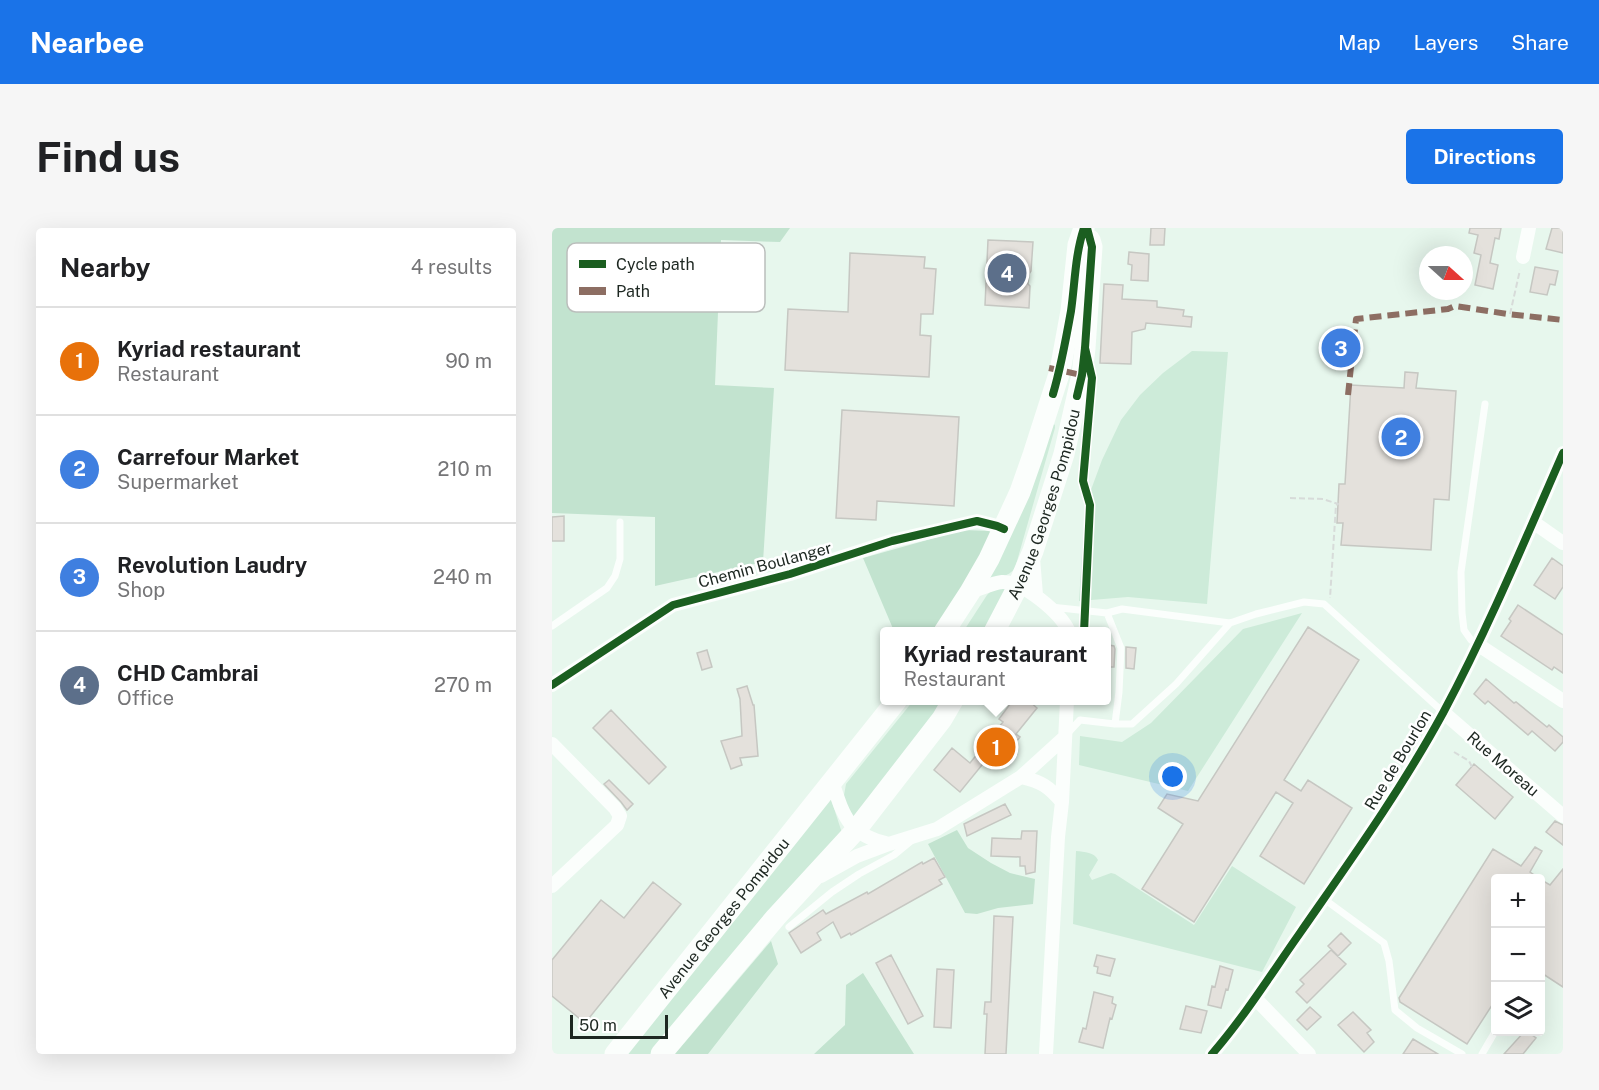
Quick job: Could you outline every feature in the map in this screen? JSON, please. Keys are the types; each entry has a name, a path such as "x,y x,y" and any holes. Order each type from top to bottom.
{"main road":[{"name":"Avenue Georges Pompidou","path":"947,627 989,559 1020,492 1060,371 1071,311 1078,245 1086,228"},
{"name":"Avenue Georges Pompidou","path":"998,627 1027,590 1033,551 1064,454 1082,375 1092,247 1086,228"},
{"path":"1033,551 1037,501 1060,419 1053,394"},
{"name":"Avenue Georges Pompidou","path":"615,1054 893,705"},
{"path":"661,1054 776,917 856,830 942,719 950,705"}],"street":[{"path":"1523,257 1529,228"},
{"name":"Rue de Bourlon","path":"1212,1054 1255,998 1400,788 1443,712 1477,644 1563,453"},
{"name":"Chemin Boulanger","path":"552,685 673,605 790,574 892,541 977,521 1004,529"},
{"path":"1533,522 1563,543"},
{"path":"970,592 1003,582 1027,590 1050,607 1066,627"},
{"path":"1477,644 1563,701"},
{"path":"1046,1054 1066,705"},
{"name":"Rue Moreau","path":"1443,712 1563,816"},
{"path":"809,882 856,856 937,829 1021,777 1065,737"},
{"path":"552,744 615,808 620,816 616,825 552,886"},
{"path":"1021,777 1042,783 1062,802"},
{"path":"832,781 845,817 856,830 875,841 889,844"},
{"path":"1255,998 1309,1054"}],"lane":[{"path":"1477,644 1464,630 1461,572 1485,404"},
{"path":"552,626 608,588 615,576 620,559 620,522"},
{"path":"1050,607 1107,613 1122,609 1230,623 1304,602 1324,604 1443,712"},
{"path":"1107,613 1121,648 1115,724"},
{"path":"1065,737 1080,720 1132,724 1176,684 1230,623"},
{"path":"789,927 832,892 894,855 915,837"},
{"path":"1324,899 1384,943 1389,961 1395,1010 1417,1028 1462,1054"},
{"path":"1482,1054 1492,1036"}],"path":[{"path":"1510,315 1523,257"},
{"path":"1290,498 1323,500 1338,504 1336,505 1330,601"},
{"path":"1455,752 1469,761 1472,767"}],"green space":[{"path":"552,228 790,228 780,242 721,240 721,243 567,243 567,312 718,312 715,385 774,388 763,562 655,586 655,517 552,513"},
{"path":"1192,351 1228,352 1207,604 1128,597 1079,601 1085,506 1102,460 1121,420 1140,395 1163,373"},
{"path":"1052,423 1055,428 1015,568 1006,575 986,581"},
{"path":"963,530 991,531 977,565 937,627 892,627 863,558"},
{"path":"1005,589 987,627 966,627 987,595 991,591"},
{"path":"1302,613 1188,791 1079,765 1080,736 1122,742 1151,723 1243,629"},
{"path":"910,705 942,705 855,819 843,801 846,784"},
{"path":"827,798 831,799 842,833 654,1054 623,1054"},
{"path":"957,830 968,848 991,863 1010,873 1035,879 1033,904 998,908 977,914 965,913 928,844"},
{"path":"1076,851 1092,854 1098,860 1089,875 1092,880 1111,873 1115,874 1194,925 1232,866 1296,907 1262,972 1073,924"},
{"path":"771,941 778,964 708,1054 675,1054"},
{"path":"863,973 914,1054 814,1054 845,1025 846,985"}],"building":[{"path":"1151,228 1165,228 1164,245 1150,245"},
{"path":"1470,228 1501,228 1499,239 1495,238 1490,263 1498,265 1493,289 1475,285 1481,255 1474,253 1478,235 1469,233"},
{"path":"1552,228 1563,228 1563,253 1546,249"},
{"path":"988,240 1033,242 1028,284 1030,286 1029,308 985,305"},
{"path":"1129,252 1149,254 1148,281 1131,280 1132,265 1128,264"},
{"path":"850,253 925,257 924,268 936,269 933,314 921,314 920,335 931,336 929,377 785,370 788,309 848,312"},
{"path":"1535,267 1558,271 1555,285 1550,284 1547,295 1530,292"},
{"path":"1104,284 1123,285 1122,299 1157,301 1157,307 1184,310 1183,316 1192,317 1191,327 1146,323 1145,329 1132,332 1131,364 1100,363"},
{"path":"1405,372 1418,373 1416,388 1456,391 1449,500 1434,499 1431,550 1341,545 1343,523 1337,523 1339,484 1345,484 1351,385 1404,388"},
{"path":"842,410 959,417 954,506 877,501 876,520 836,518"},
{"path":"564,516 564,541 552,541 552,517"},
{"path":"1552,558 1563,566 1563,587 1555,599 1534,585"},
{"path":"1518,605 1563,635 1563,673 1554,667 1552,670 1501,636"},
{"path":"1308,627 1359,660 1284,780 1301,791 1308,780 1352,808 1304,884 1260,856 1293,803 1276,792 1194,922 1142,889 1183,824 1158,808 1167,794 1198,801"},
{"path":"1111,645 1115,649 1114,667 1111,667"},
{"path":"1126,647 1136,648 1134,669 1126,668"},
{"path":"707,650 712,667 702,670 697,653"},
{"path":"1486,679 1514,703 1516,702 1563,737 1563,742 1555,751 1532,731 1528,735 1488,701 1485,704 1474,694"},
{"path":"747,686 754,705 758,756 740,758 742,765 731,769 721,741 742,736 740,699 737,689"},
{"path":"1009,705 1034,705 1037,708 1016,734 1020,737 996,768 986,760 960,792 934,770 952,748 970,763 1003,722 999,719"},
{"path":"611,710 666,767 649,784 593,728"},
{"path":"1474,764 1513,797 1495,819 1456,785"},
{"path":"609,780 633,804 627,810 604,784"},
{"path":"1005,804 1011,815 967,836 964,824"},
{"path":"1555,821 1563,825 1563,845 1546,832"},
{"path":"1022,831 1037,831 1035,872 1026,874 1025,866 1020,866 1020,857 991,856 992,838 1021,839"},
{"path":"1535,847 1542,851 1530,872 1533,874 1491,874 1491,1007 1467,1044 1400,1002 1399,998 1493,849 1521,866"},
{"path":"934,858 945,877 939,880 942,884 851,935 850,933 841,938 833,922 817,933 821,940 801,953 789,933 823,910 826,914 867,892 868,894 922,862 923,864"},
{"path":"1563,869 1563,987 1545,975 1545,882 1550,885"},
{"path":"653,882 681,904 585,1023 552,996 552,960 601,900 624,918"},
{"path":"994,916 1013,917 1006,1054 985,1054 987,1014 984,1014 985,1002 991,1002"},
{"path":"1341,933 1351,943 1338,956 1328,946"},
{"path":"1331,950 1346,964 1307,1003 1296,992 1304,984 1300,980"},
{"path":"891,955 923,1016 908,1024 876,963"},
{"path":"1097,955 1115,959 1110,976 1097,973 1098,967 1094,966"},
{"path":"1220,966 1233,970 1221,1008 1208,1005"},
{"path":"937,969 954,970 951,1028 934,1027"},
{"path":"1094,992 1113,997 1112,1003 1116,1005 1112,1019 1110,1018 1103,1048 1079,1042 1083,1028 1086,1029"},
{"path":"1186,1006 1207,1011 1201,1033 1180,1029"},
{"path":"1310,1007 1321,1017 1307,1030 1297,1020"},
{"path":"1353,1012 1371,1030 1367,1033 1374,1042 1364,1052 1338,1025"},
{"path":"1520,1036 1536,1038 1523,1054 1504,1054"},
{"path":"1413,1039 1438,1054 1403,1054"}],"marked path":[{"path":"1348,395 1356,319 1448,309 1455,306 1563,320"},
{"path":"1049,368 1086,376"}],"cycle path":[{"path":"1053,394 1071,311 1077,259 1084,228"},
{"path":"1077,396 1085,348 1092,247 1087,228"},
{"path":"1084,627 1090,505 1083,481 1092,378 1085,348"},
{"path":"1212,1054 1247,1010 1356,852 1427,742 1491,617 1563,453"},
{"path":"552,685 673,605 790,574 892,541 977,521 1004,529"}],"place":[{"name":"CHD Cambrai","path":"1007,273"},
{"name":"Revolution Laudry","path":"1341,348"},
{"name":"Carrefour Market","path":"1401,437"},
{"name":"Kyriad restaurant","path":"996,747"}]}
